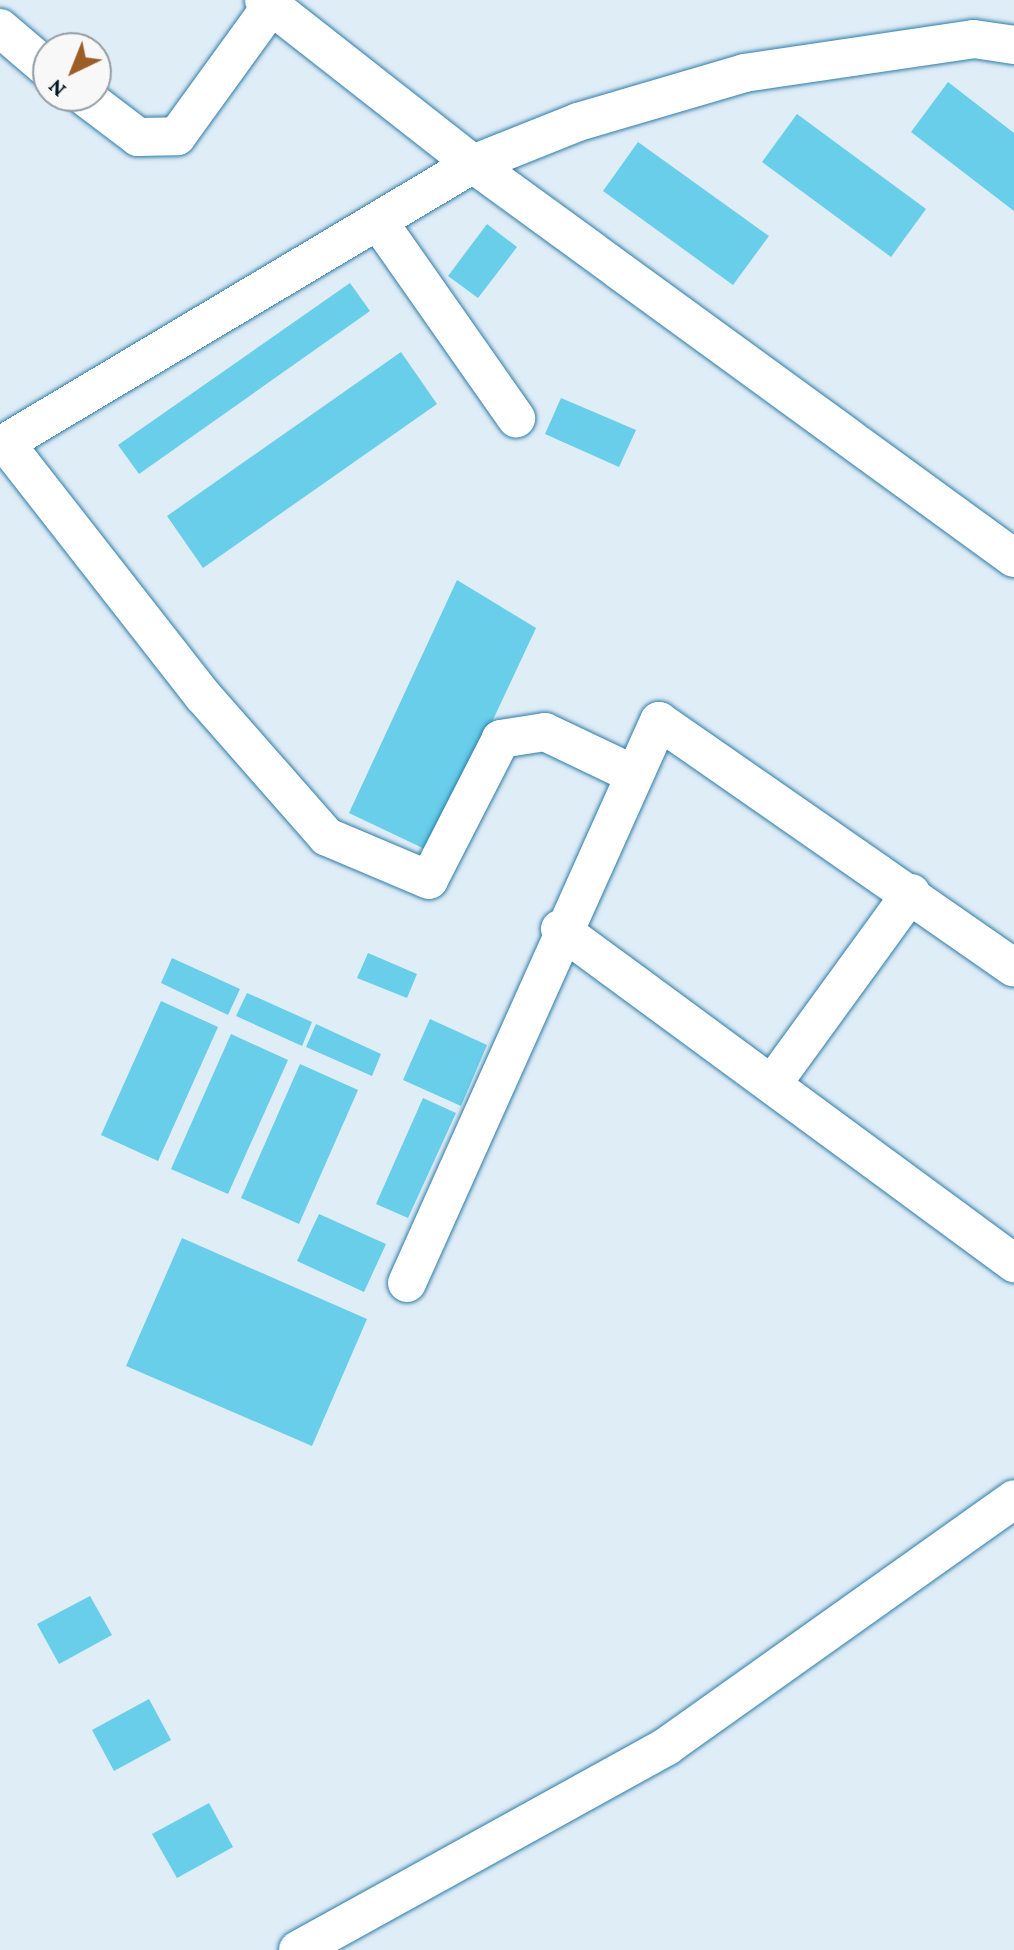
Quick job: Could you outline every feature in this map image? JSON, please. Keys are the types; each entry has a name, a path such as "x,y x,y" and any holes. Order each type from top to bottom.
{"lane":[{"path":"105,112 138,137 177,136 267,3 473,164 1014,558"},
{"path":"0,28 32,55"},
{"path":"631,773 545,732 501,739 429,880 327,837 203,696 5,443 473,164 578,122 744,73 974,39 1014,45"},
{"path":"378,221 516,418"},
{"path":"407,1283 560,929 631,773 659,721 911,893 1014,968"},
{"path":"773,1083 911,893"},
{"path":"560,929 1014,1263"},
{"path":"298,1950 667,1746 1014,1499"}],"building":[{"path":"948,82 1014,133 1014,211 911,132"},
{"path":"797,114 926,209 891,257 762,162"},
{"path":"638,142 769,236 733,285 603,191"},
{"path":"487,224 517,247 478,298 448,276"},
{"path":"350,283 370,311 139,474 118,445"},
{"path":"401,352 437,404 203,568 167,516"},
{"path":"561,398 636,430 619,467 545,434"},
{"path":"457,580 536,628 431,852 349,813"},
{"path":"368,953 417,974 407,998 357,978"},
{"path":"172,958 240,989 228,1015 161,983"},
{"path":"247,993 312,1022 302,1046 236,1016"},
{"path":"161,1001 218,1027 158,1161 101,1135"},
{"path":"430,1019 487,1045 461,1106 403,1080"},
{"path":"316,1024 381,1054 372,1076 306,1047"},
{"path":"231,1034 288,1060 228,1194 171,1169"},
{"path":"300,1064 358,1090 299,1224 241,1198"},
{"path":"423,1098 456,1113 408,1218 376,1204"},
{"path":"319,1214 386,1244 364,1292 297,1261"},
{"path":"182,1238 367,1319 312,1446 126,1366"},
{"path":"90,1596 112,1635 59,1664 37,1624"},
{"path":"149,1699 171,1740 114,1771 92,1730"},
{"path":"209,1803 233,1847 177,1878 152,1834"}]}
